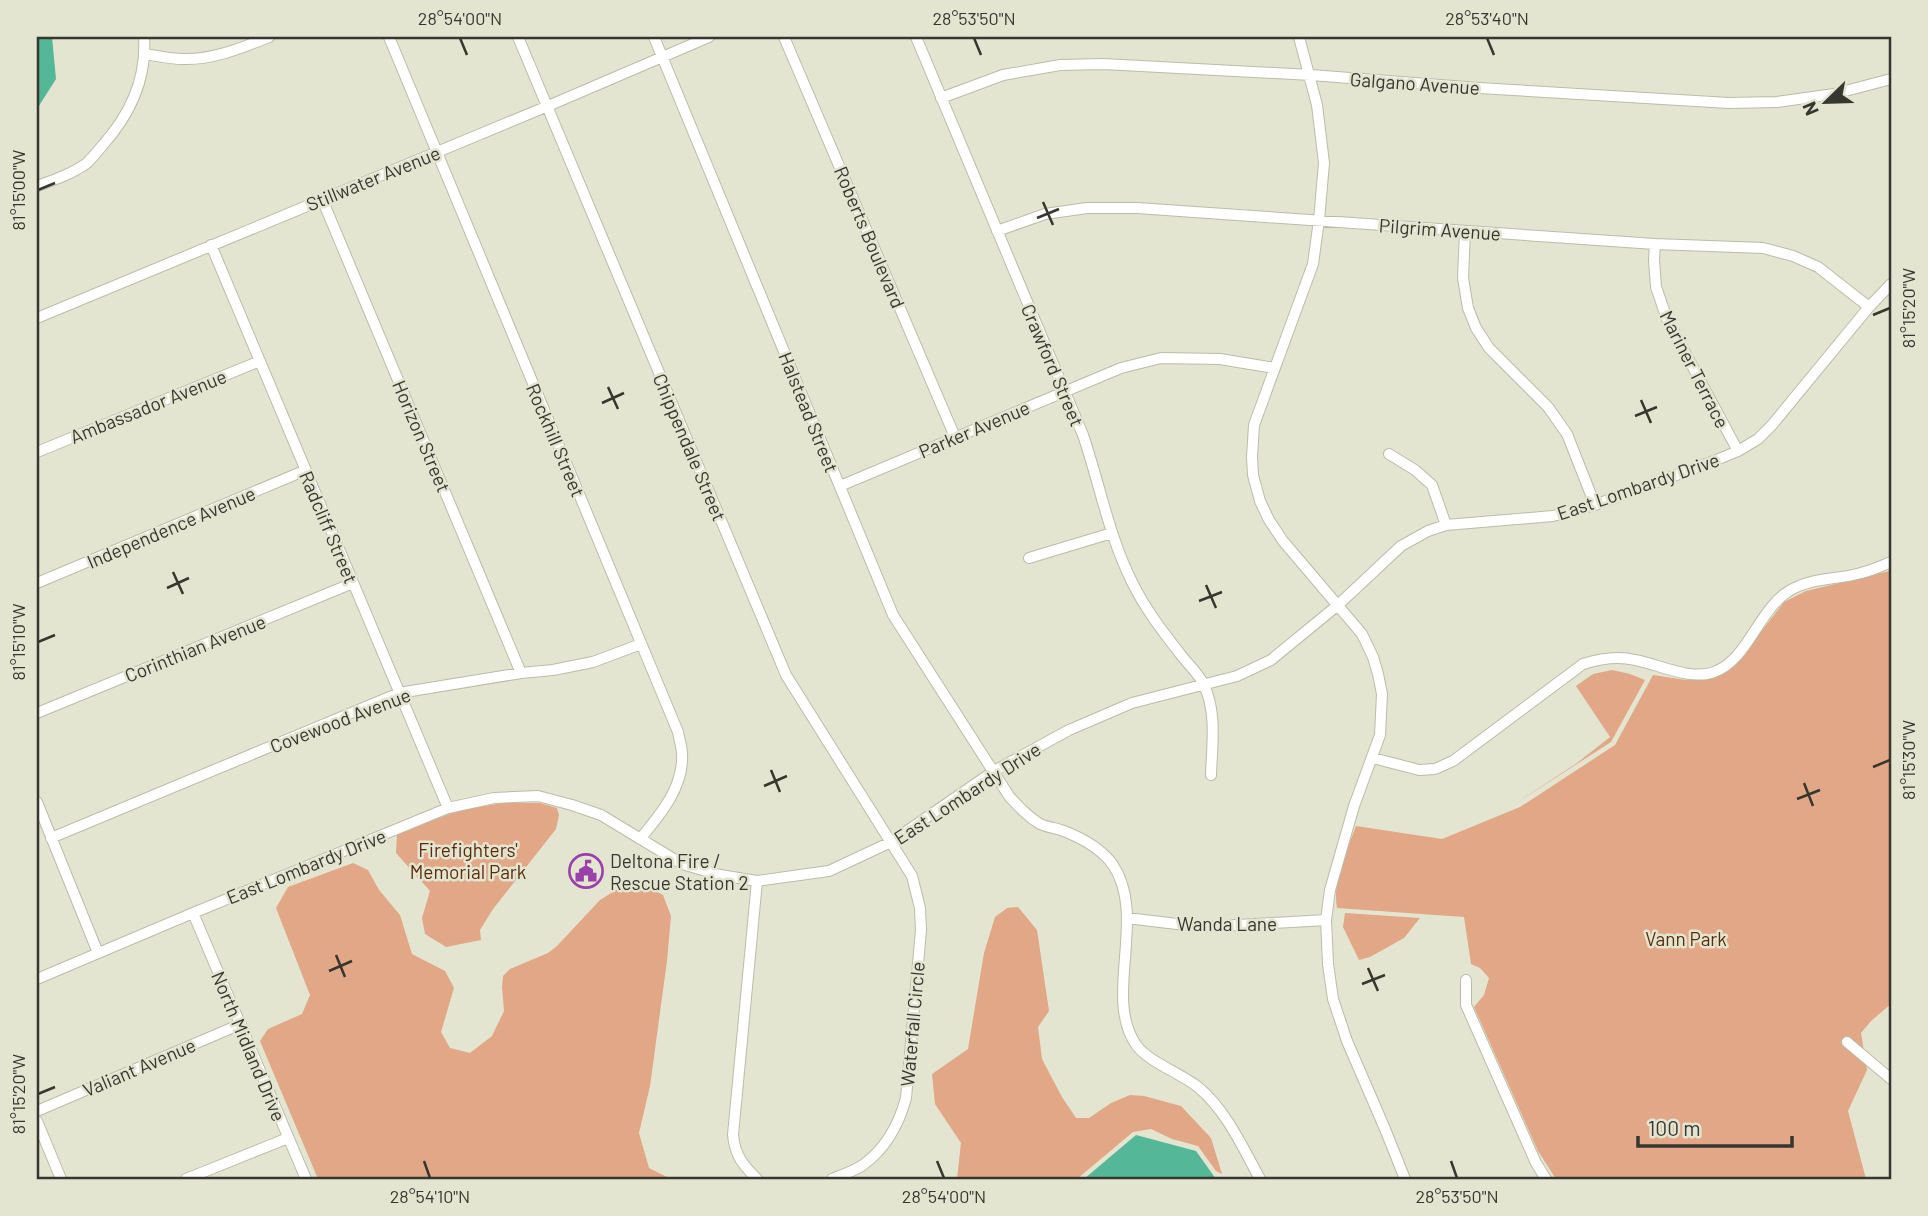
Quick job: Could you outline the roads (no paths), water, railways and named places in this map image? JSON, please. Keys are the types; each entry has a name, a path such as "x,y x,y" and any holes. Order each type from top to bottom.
{"street":[{"path":"37,186 66,175 87,162 128,112 140,84 145,54 144,37"},
{"path":"145,54 198,59 232,51 269,37"},
{"name":"Rockhill Street","path":"389,37 678,732 682,752 678,786 640,839"},
{"name":"Chippendale Street","path":"518,37 786,675 891,842"},
{"name":"Halstead Street","path":"654,37 893,615 1009,796 1024,813 1042,825 1092,845 1112,864 1124,889 1127,918 1123,1006 1128,1029 1137,1047 1199,1088 1227,1119 1260,1179"},
{"name":"Stillwater Avenue","path":"37,318 709,37"},
{"name":"Roberts Boulevard","path":"785,37 955,438"},
{"name":"Crawford Street","path":"916,37 1083,435 1112,533 1133,584 1154,620 1204,684"},
{"path":"1299,37 1311,75 1324,163 1320,220 1313,264 1254,425 1253,475 1260,501 1269,520 1283,541 1362,634 1378,674 1382,694 1380,734 1354,806 1330,890 1326,920 1328,964 1333,999 1347,1041 1405,1179"},
{"name":"Galgano Avenue","path":"941,98 1003,75 1060,65 1159,66 1729,103 1777,102 1835,94 1891,79"},
{"name":"Horizon Street","path":"322,199 521,673"},
{"name":"Pilgrim Avenue","path":"997,232 1045,214 1087,208 1136,208 1655,244 1763,248 1793,256 1818,267 1869,307"},
{"path":"1465,231 1463,278 1468,308 1476,328 1489,348 1548,407 1567,434 1595,505"},
{"name":"Mariner Terrace","path":"1655,244 1656,287 1667,319 1738,451"},
{"name":"Radcliff Street","path":"211,246 448,808"},
{"name":"East Lombardy Drive","path":"37,979 448,808 494,798 538,796 572,805 601,815 682,864 720,875 757,881 830,871 891,842 994,771 1069,730 1132,703 1237,676 1272,660 1338,605 1401,545 1428,531 1446,525 1553,516 1595,505 1738,451 1758,439 1772,425 1891,284"},
{"name":"Parker Avenue","path":"840,486 1121,368 1161,358 1220,359 1274,368"},
{"name":"Ambassador Avenue","path":"37,452 260,361"},
{"path":"1389,454 1415,470 1432,485 1446,525"},
{"name":"Independence Avenue","path":"37,583 306,470"},
{"path":"1030,558 1112,533"},
{"path":"1373,758 1419,770 1435,769 1453,761 1583,664 1598,659 1633,659 1688,674 1713,673 1732,660 1775,602 1789,591 1812,580 1861,573 1891,562"},
{"name":"Corinthian Avenue","path":"37,713 353,583"},
{"name":"Covewood Avenue","path":"51,838 399,693 593,662 641,644"},
{"path":"1204,684 1213,721 1211,775"},
{"path":"37,802 98,953"},
{"name":"Waterfall Circle","path":"832,1179 862,1165 882,1148 901,1116 906,1098 920,908 912,876 891,842"},
{"path":"757,881 733,1135 733,1144 740,1163 757,1179"},
{"name":"North Midland Drive","path":"193,912 306,1179"},
{"name":"Wanda Lane","path":"1127,918 1202,927 1326,920"},
{"path":"1466,979 1466,1005 1536,1163 1546,1179"},
{"name":"Valiant Avenue","path":"37,1111 241,1024"},
{"path":"1847,1042 1891,1077"},
{"path":"37,1121 61,1179"},
{"path":"186,1179 288,1138"}],"place":[{"name":"Deltona Fire / Rescue Station 2","path":"586,871"}],"park label":[{"name":"Firefighters' Memorial Park","path":"468,860"},
{"name":"Vann Park","path":"1686,938"}]}
